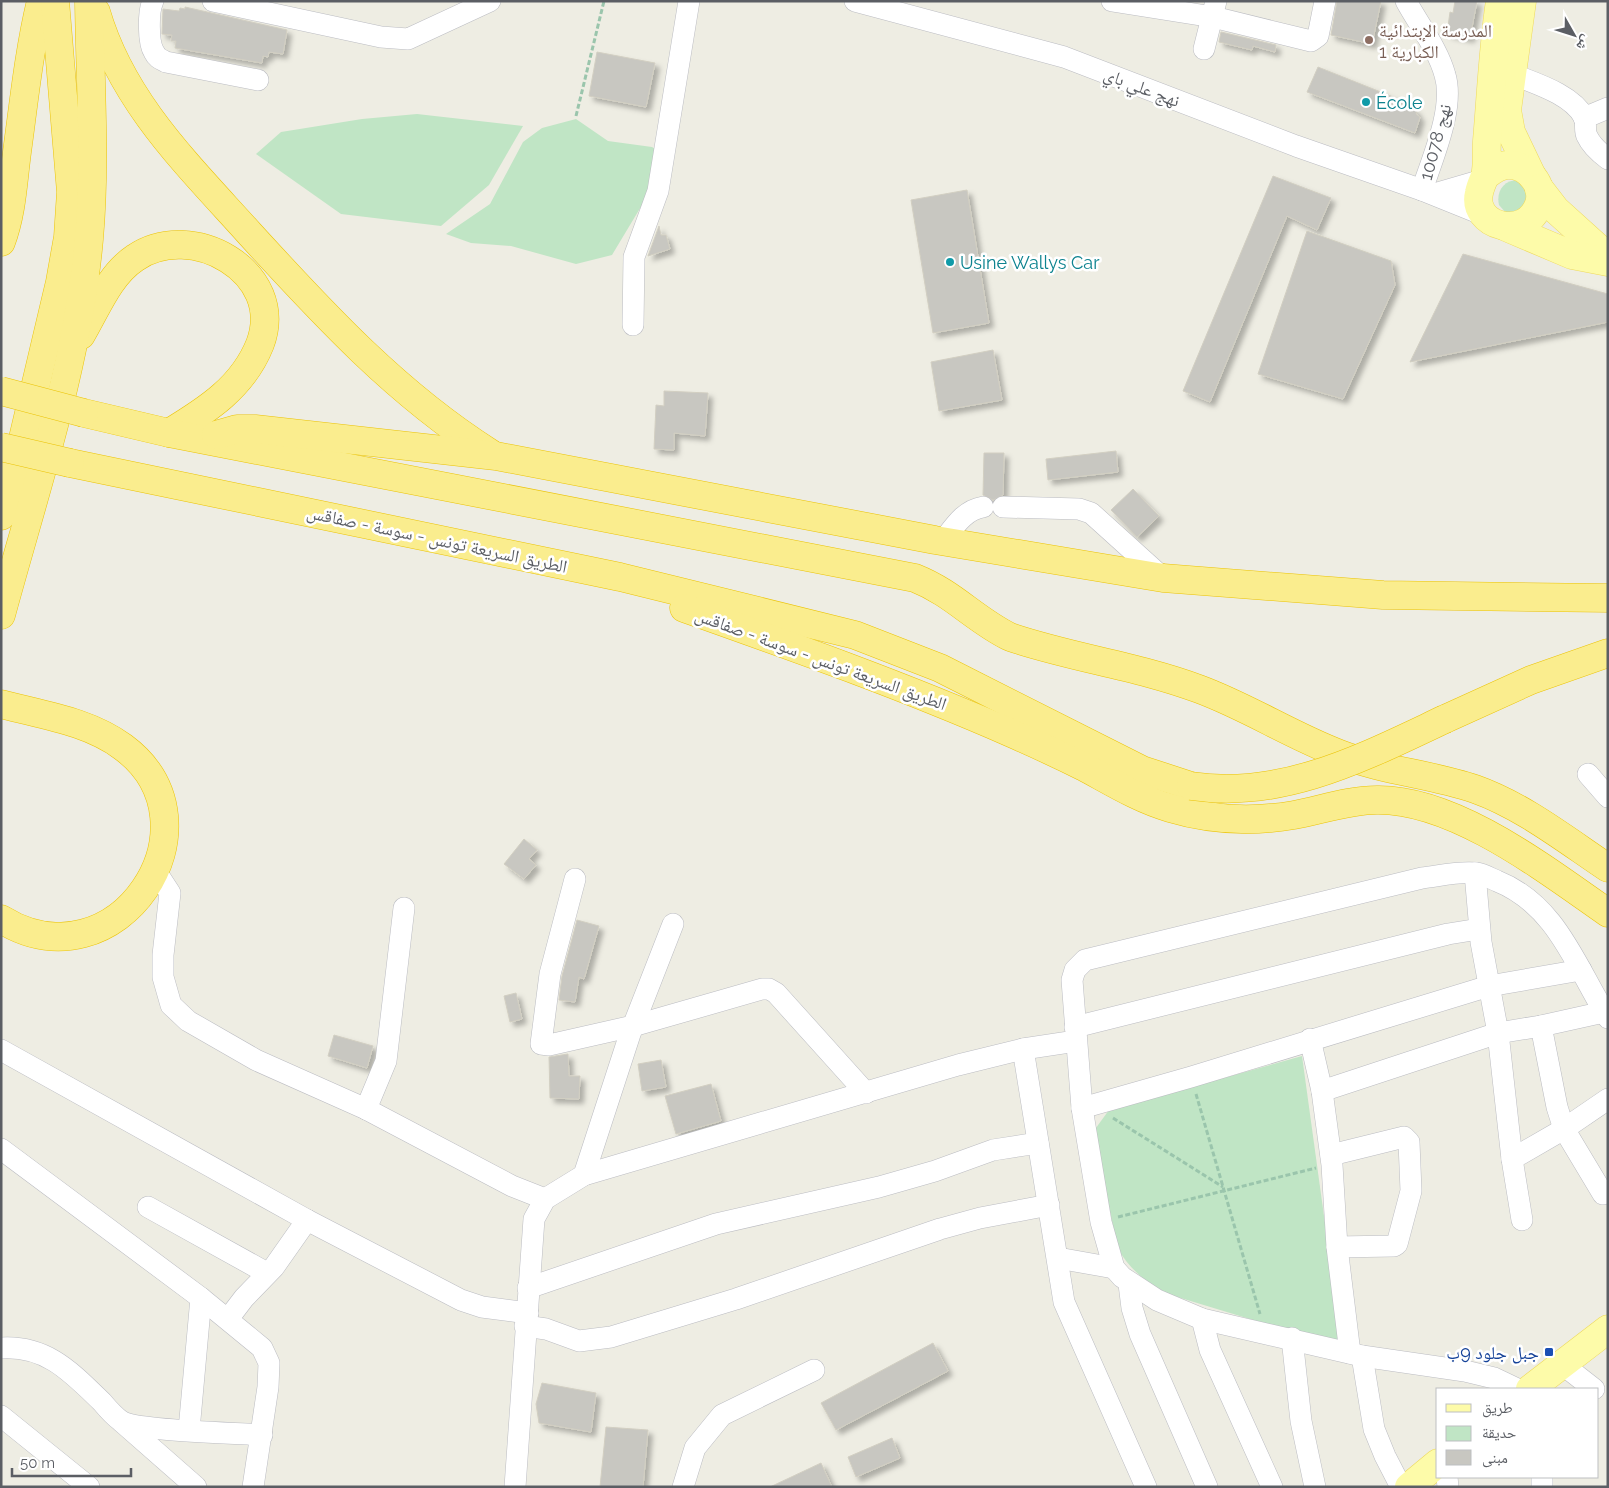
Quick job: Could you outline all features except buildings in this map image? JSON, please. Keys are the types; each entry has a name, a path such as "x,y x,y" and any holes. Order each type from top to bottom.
{"highway":[{"path":"1,242 6,228 11,201 30,46 41,1"},
{"path":"1,614 22,452 60,282 68,237 71,192 56,1"},
{"path":"74,348 89,241 92,196 89,1"},
{"path":"93,1 110,50 125,81 164,139 316,306 380,369 437,417 496,456"},
{"path":"1,516 22,452 74,348 115,277 124,267 145,251 171,244 197,246 210,250 242,269 254,284 261,300 264,322 260,343 249,365 222,398 170,433"},
{"path":"1,391 170,433 915,578 948,593 988,624 1010,637 1198,689 1246,709 1341,754 1369,764 1453,782 1477,790 1546,826 1608,868"},
{"path":"209,440 228,431 246,428 496,456 943,541 1163,578 1383,595 1608,598"},
{"name":"الطريق السريعة تونس - سوسة - صفاقس","path":"22,452 620,577 659,599 809,652 948,706 1047,749 1132,794 1169,808 1209,817 1251,819 1293,815 1376,800 1421,805 1442,812 1483,832 1608,913"},
{"path":"620,577 820,625 890,646 940,668 1142,770 1191,786 1243,788 1299,780 1350,763 1531,680 1608,653"},
{"path":"1,919 24,930 54,936 77,935 100,929 114,920 138,898 155,870 163,837 164,820 157,787 148,773 124,748 95,731 14,708"}],"main road":[{"path":"1500,1 1494,45 1484,178 1478,198 1495,221 1572,255 1608,262"},
{"path":"1522,1 1507,110 1511,132 1536,182 1556,210 1608,257"},
{"path":"1484,178 1496,168 1508,165 1522,168 1536,182 1539,202 1533,216 1521,224 1495,221"},
{"path":"1538,1382 1608,1329"},
{"path":"1410,1487 1436,1465"}],"street":[{"path":"153,1 149,9 152,50 158,58 166,62 258,80"},
{"path":"213,1 381,37 408,38 490,1"},
{"path":"633,325 634,257 658,191 689,1"},
{"name":"نهج علي باي","path":"856,1 1064,57 1296,146 1428,192 1495,221"},
{"path":"1113,1 1215,9 1315,40 1325,1"},
{"name":"نهج 10078","path":"1406,1 1446,76 1448,96 1428,192"},
{"path":"1204,50 1215,9"},
{"path":"1512,74 1553,90 1573,105 1584,118 1586,136 1599,152 1608,159"},
{"path":"1584,118 1608,108"},
{"path":"1428,192 1484,178"},
{"path":"943,541 963,516 975,508 1079,510 1091,513 1163,578"},
{"path":"1588,774 1608,797"},
{"path":"155,870 170,894 163,970 166,992 172,1005 188,1021 256,1060 366,1109 507,1184 545,1198"},
{"path":"1475,873 1479,930 1498,1033 1512,1159 1522,1220"},
{"path":"1322,1091 1498,1033 1606,1015 1559,933 1530,899 1513,887 1475,873 1422,878 1085,960 1075,970 1072,980 1075,1034 1088,1106 1101,1222 1114,1268 1129,1284 1157,1300 1202,1319 1292,1338 1356,1355 1465,1370 1494,1378 1586,1388"},
{"path":"575,879 550,974 540,1040 541,1044 549,1045 633,1026 762,989 769,989 776,993 866,1092"},
{"path":"366,1109 386,1061 404,908"},
{"path":"584,1175 633,1026 673,924"},
{"path":"515,1487 534,1219 545,1198 584,1175 958,1065 1448,934 1479,930"},
{"path":"1088,1106 1191,1077 1310,1039 1489,986 1581,970"},
{"path":"1541,1026 1557,1107 1564,1129 1603,1194"},
{"path":"1310,1039 1322,1091 1332,1160 1337,1247 1356,1355 1374,1429 1384,1456 1401,1487"},
{"path":"1023,1049 1064,1302 1146,1487"},
{"path":"1,1050 307,1220 461,1300 527,1320 578,1340 611,1337 736,1299 940,1229 980,1218 1049,1205"},
{"path":"1512,1159 1564,1129 1608,1099"},
{"path":"1332,1160 1404,1137 1409,1142 1411,1191 1397,1244 1394,1246 1337,1247"},
{"path":"528,1288 716,1224 879,1187 935,1171 993,1150 1038,1143"},
{"path":"1,1150 201,1298 262,1348 269,1363 262,1435 253,1487"},
{"path":"148,1207 267,1273"},
{"path":"228,1319 283,1254 307,1220"},
{"path":"1058,1258 1114,1268"},
{"path":"1129,1284 1132,1308 1140,1334 1208,1487"},
{"path":"189,1430 201,1298"},
{"path":"1202,1319 1210,1350 1272,1487"},
{"path":"1292,1338 1301,1422 1315,1487"},
{"path":"1,1348 13,1347 51,1358 66,1368 122,1422 196,1487"},
{"path":"684,1487 695,1448 722,1415 814,1370"},
{"path":"1,1416 89,1487"},
{"path":"122,1422 189,1430 262,1435"}],"path":[{"path":"576,116 604,1"},
{"path":"1191,1077 1265,1332"},
{"path":"1088,1106 1108,1115 1224,1189"},
{"path":"1101,1222 1332,1160"}],"green space":[{"path":"417,114 523,126 489,185 441,226 341,214 256,154 281,132 362,119"},
{"path":"576,119 608,141 652,147 660,152 660,175 612,255 576,264 511,246 471,243 446,234 490,204 523,142 542,128"},
{"path":"1518,180 1527,183 1530,210 1506,213 1499,205 1500,191 1508,182"},
{"path":"1302,1056 1342,1347 1161,1292 1142,1278 1118,1249 1093,1132 1109,1110"}],"place":[{"name":"المدرسة الإبتدائية الكبارية 1","path":"1369,40"},
{"name":"École","path":"1366,102"},
{"name":"Usine Wallys Car","path":"950,262"},
{"name":"جبل جلود 9ب","path":"1549,1352"}]}
